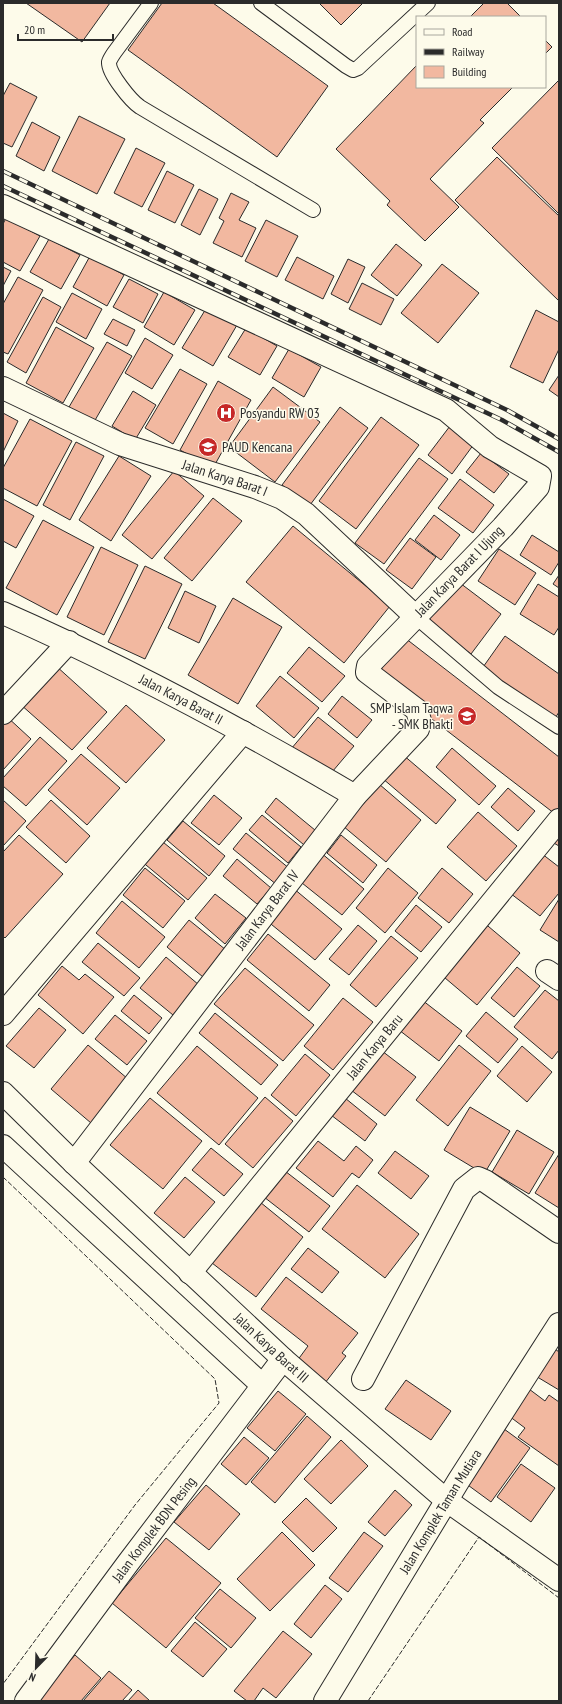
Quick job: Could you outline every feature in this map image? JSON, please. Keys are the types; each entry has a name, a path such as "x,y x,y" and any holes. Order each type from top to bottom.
{"street":[{"name":"Jalan Karya Barat I Ujung","path":"3,206 446,410 490,447 540,476 538,487 503,527 368,666 367,672"},
{"name":"Jalan Karya Barat I","path":"3,388 120,444 255,486 282,498 306,514 416,617"},
{"name":"Jalan Karya Barat II","path":"3,613 69,642 243,732 355,796"},
{"path":"3,713 69,642"},
{"name":"Jalan Karya Barat IV","path":"74,1164 355,796 418,729 420,721 417,710 367,672"},
{"path":"3,1014 243,732"},
{"name":"Jalan Karya Baru","path":"190,1273 559,820"},
{"name":"Jalan Karya Barat III","path":"3,1093 74,1164 283,1359 446,1500 559,1580"},
{"path":"3,1146 262,1385"},
{"path":"363,1379 464,1189 478,1178 485,1181 559,1232"},
{"name":"Jalan Komplek Taman Mutiara","path":"325,1701 446,1500 559,1324"},
{"name":"Jalan Komplek BDN Pesing","path":"26,1701 283,1359"}],"lane":[{"path":"151,3 109,62 111,69 129,98 313,210"},
{"path":"261,3 353,70 358,68 428,3"},
{"path":"416,617 498,687 559,727"}],"building":[{"path":"26,3 110,3 82,42"},
{"path":"162,3 213,3 328,86 277,157 128,50"},
{"path":"319,3 363,3 341,25"},
{"path":"484,3 507,3 520,16 471,16"},
{"path":"546,41 552,47 546,53"},
{"path":"416,66 416,88 512,88 480,120 484,123 430,179 459,207 425,241 387,205 390,201 336,149"},
{"path":"559,80 559,214 492,148"},
{"path":"10,83 37,97 12,147 3,143 3,96"},
{"path":"79,116 125,139 97,194 52,171"},
{"path":"32,122 60,137 44,171 16,156"},
{"path":"136,148 165,163 142,207 114,193"},
{"path":"497,157 559,216 559,301 455,200"},
{"path":"167,171 194,185 175,223 148,210"},
{"path":"199,189 218,199 200,235 181,225"},
{"path":"231,193 249,202 239,220 256,228 242,257 213,243 224,221 219,218"},
{"path":"6,218 40,236 20,271 3,262 3,224"},
{"path":"266,220 298,236 277,277 245,261"},
{"path":"49,239 80,255 61,289 30,272"},
{"path":"396,244 422,265 397,296 371,275"},
{"path":"90,256 124,275 107,306 73,287"},
{"path":"297,257 334,276 323,299 285,280"},
{"path":"348,259 365,267 348,303 331,294"},
{"path":"442,264 479,293 438,343 401,313"},
{"path":"3,267 11,271 3,286"},
{"path":"18,277 43,290 8,354 3,352 3,304"},
{"path":"129,279 158,294 143,323 113,307"},
{"path":"362,283 394,299 381,325 349,309"},
{"path":"164,292 195,310 174,345 144,327"},
{"path":"72,293 102,309 86,339 56,322"},
{"path":"43,297 61,307 26,373 7,362"},
{"path":"207,307 237,325 213,366 182,348"},
{"path":"536,310 559,322 559,349 543,383 510,367"},
{"path":"113,319 135,330 127,346 104,334"},
{"path":"56,327 94,348 63,403 26,383"},
{"path":"246,328 277,346 260,375 228,357"},
{"path":"145,338 173,355 152,389 125,373"},
{"path":"107,342 132,356 94,422 69,407"},
{"path":"289,349 321,367 304,397 272,378"},
{"path":"180,369 207,384 173,444 145,428"},
{"path":"559,375 559,397 549,390"},
{"path":"218,381 251,400 213,468 180,450"},
{"path":"273,387 320,422 275,482 229,447"},
{"path":"133,391 156,405 135,440 112,426"},
{"path":"340,407 368,428 310,505 282,485"},
{"path":"3,413 18,421 3,452"},
{"path":"381,417 419,445 356,529 319,501"},
{"path":"30,419 72,441 37,506 3,488 3,468"},
{"path":"450,426 474,444 452,474 428,455"},
{"path":"76,442 104,456 70,520 43,505"},
{"path":"481,453 509,474 494,493 466,472"},
{"path":"119,456 151,476 111,541 79,520"},
{"path":"419,458 448,479 384,564 355,543"},
{"path":"174,471 204,496 152,559 122,535"},
{"path":"460,479 494,505 473,533 438,508"},
{"path":"213,498 242,521 192,581 164,558"},
{"path":"3,499 34,516 16,548 3,541"},
{"path":"434,515 460,535 441,560 415,540"},
{"path":"43,520 94,547 57,615 6,588"},
{"path":"293,526 390,606 344,663 246,582"},
{"path":"532,535 559,552 559,562 551,575 520,555"},
{"path":"410,538 436,557 412,589 386,570"},
{"path":"101,547 138,565 104,635 67,617"},
{"path":"499,549 536,573 515,605 478,581"},
{"path":"145,566 182,584 145,659 108,642"},
{"path":"559,575 559,588 553,584"},
{"path":"456,580 501,614 471,654 426,621"},
{"path":"538,584 559,597 559,627 554,635 520,614"},
{"path":"185,591 216,606 199,643 168,628"},
{"path":"233,598 282,627 238,704 188,675"},
{"path":"505,636 559,674 559,712 554,720 481,670"},
{"name":"SMP Islam Taqwa - SMK Bhakti","path":"405,638 559,757 559,817 376,676"},
{"path":"309,647 345,676 322,702 287,673"},
{"path":"55,665 107,712 72,750 20,704"},
{"path":"280,676 319,708 294,738 256,706"},
{"path":"342,696 372,720 357,738 328,714"},
{"path":"126,705 165,740 126,783 87,748"},
{"path":"5,715 31,739 3,770 3,718"},
{"path":"318,717 354,746 327,778 291,749"},
{"path":"40,737 67,761 26,806 3,786 3,778"},
{"path":"452,748 496,786 479,805 436,767"},
{"path":"81,754 120,788 87,825 48,790"},
{"path":"402,754 456,800 436,824 382,778"},
{"path":"379,784 421,820 386,862 343,826"},
{"path":"508,788 535,811 518,831 491,807"},
{"path":"214,795 242,818 219,845 191,823"},
{"path":"276,798 321,835 310,850 265,812"},
{"path":"3,800 26,821 3,846"},
{"path":"51,800 90,836 66,863 26,827"},
{"path":"478,812 517,846 486,881 447,847"},
{"path":"262,815 301,847 288,863 249,830"},
{"path":"183,821 225,856 209,876 167,840"},
{"path":"559,832 559,846 552,842"},
{"path":"246,833 290,869 277,885 233,849"},
{"path":"19,835 63,874 5,938 3,936 3,852"},
{"path":"341,835 377,865 363,883 327,853"},
{"path":"158,838 207,878 188,900 140,860"},
{"path":"537,850 559,867 559,893 540,916 506,890"},
{"path":"320,852 364,889 342,915 297,879"},
{"path":"237,859 271,888 257,904 223,876"},
{"path":"145,868 185,901 163,928 123,895"},
{"path":"388,868 418,893 385,933 356,908"},
{"path":"442,868 473,894 449,923 418,898"},
{"path":"293,888 342,929 315,960 266,920"},
{"path":"215,894 246,918 225,944 195,918"},
{"path":"559,899 559,942 540,930"},
{"path":"122,901 165,937 139,968 96,933"},
{"path":"416,905 442,927 421,952 395,931"},
{"path":"189,920 226,950 203,977 167,947"},
{"path":"482,921 520,953 477,1005 438,972"},
{"path":"358,925 377,941 349,975 329,959"},
{"path":"268,934 330,985 309,1011 247,960"},
{"path":"391,936 418,958 376,1007 350,985"},
{"path":"98,943 140,978 124,996 82,962"},
{"path":"166,957 199,985 173,1015 140,988"},
{"path":"62,966 79,980 85,974 114,997 83,1034 38,995"},
{"path":"517,967 540,986 514,1017 491,998"},
{"path":"245,968 314,1025 283,1061 214,1004"},
{"path":"545,990 559,1001 559,1050 552,1059 514,1027"},
{"path":"134,995 162,1018 149,1034 121,1011"},
{"path":"343,998 373,1022 333,1070 304,1046"},
{"path":"422,1000 462,1031 439,1061 399,1030"},
{"path":"39,1008 66,1030 34,1068 6,1046"},
{"path":"486,1012 518,1039 498,1063 466,1036"},
{"path":"215,1013 278,1065 261,1085 199,1033"},
{"path":"115,1015 147,1041 127,1065 95,1039"},
{"path":"88,1045 128,1079 91,1123 51,1089"},
{"path":"459,1045 491,1071 448,1126 416,1100"},
{"path":"197,1046 258,1098 219,1145 157,1093"},
{"path":"522,1046 552,1072 527,1102 497,1076"},
{"path":"382,1051 416,1077 385,1116 351,1090"},
{"path":"305,1054 330,1075 296,1116 271,1095"},
{"path":"265,1097 293,1121 253,1168 225,1144"},
{"path":"150,1098 202,1141 163,1189 110,1145"},
{"path":"345,1098 377,1124 365,1141 331,1115"},
{"path":"470,1107 510,1131 484,1174 444,1150"},
{"path":"517,1130 554,1152 529,1194 492,1172"},
{"path":"318,1141 344,1161 356,1146 373,1160 359,1178 352,1173 333,1197 296,1168"},
{"path":"211,1148 243,1174 224,1196 192,1170"},
{"path":"395,1151 429,1176 411,1199 378,1173"},
{"path":"559,1154 559,1208 535,1193"},
{"path":"285,1171 330,1206 309,1232 264,1197"},
{"path":"185,1177 215,1202 184,1238 154,1213"},
{"path":"357,1185 419,1234 385,1278 322,1229"},
{"path":"260,1202 303,1237 256,1297 212,1263"},
{"path":"308,1248 339,1272 322,1293 291,1269"},
{"path":"286,1277 358,1333 342,1353 346,1356 325,1383 297,1361 308,1346 261,1309"},
{"path":"551,1346 559,1352 559,1390 534,1375"},
{"path":"406,1380 451,1411 431,1440 385,1409"},
{"path":"525,1386 545,1401 549,1395 559,1402 559,1466 518,1437 525,1428 505,1413"},
{"path":"278,1391 306,1414 275,1451 247,1428"},
{"path":"307,1416 331,1437 275,1503 251,1482"},
{"path":"500,1426 530,1448 491,1502 461,1480"},
{"path":"244,1437 269,1458 246,1485 221,1464"},
{"path":"341,1440 368,1466 331,1504 304,1479"},
{"path":"521,1464 555,1488 531,1522 497,1497"},
{"path":"206,1485 240,1514 209,1550 174,1522"},
{"path":"395,1490 412,1505 385,1536 368,1522"},
{"path":"306,1498 337,1528 313,1552 282,1522"},
{"path":"282,1532 315,1565 270,1611 237,1579"},
{"path":"364,1532 383,1546 348,1592 329,1578"},
{"path":"166,1538 221,1583 166,1648 112,1603"},
{"path":"325,1585 342,1599 311,1638 294,1624"},
{"path":"220,1589 256,1618 231,1648 195,1618"},
{"path":"195,1622 227,1649 203,1677 171,1651"},
{"path":"283,1631 312,1654 276,1698 263,1688 254,1701 247,1701 234,1691"},
{"path":"75,1655 101,1678 81,1701 35,1701"},
{"path":"109,1671 132,1690 122,1701 83,1701"},
{"path":"138,1690 150,1701 128,1701"}],"railway":[{"path":"3,171 507,410 559,439"},
{"path":"3,186 502,420 559,452"}],"fence":[{"path":"3,1177 215,1379 219,1403 135,1505 3,1684"},
{"path":"368,1701 479,1537 559,1598"}],"place":[{"name":"Posyandu RW 03","path":"226,413"},
{"name":"PAUD Kencana","path":"208,447"},
{"name":"SMP Islam Taqwa - SMK Bhakti","path":"467,716"}]}
